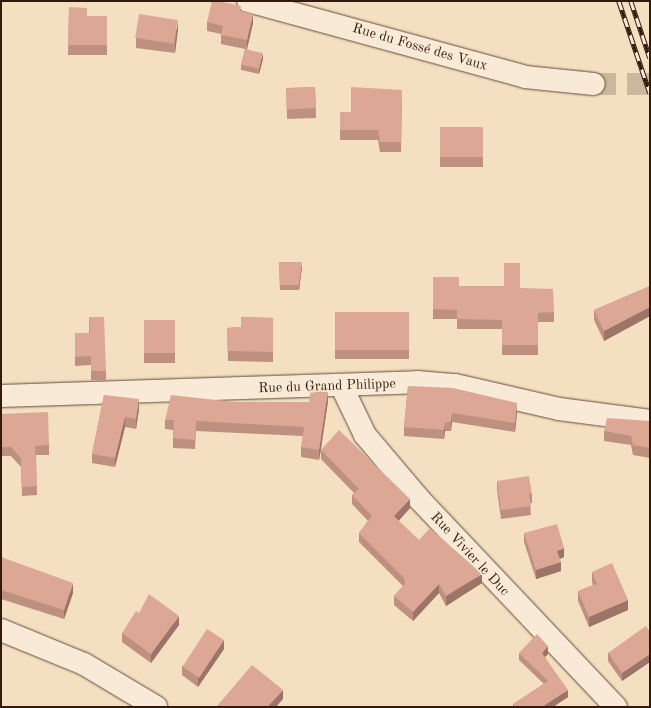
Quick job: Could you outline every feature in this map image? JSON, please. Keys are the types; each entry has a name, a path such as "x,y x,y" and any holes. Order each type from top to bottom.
{"street":[{"name":"Rue du Fossé des Vaux","path":"248,1 525,77 594,84"},
{"name":"Rue du Grand Philippe","path":"1,396 342,387 417,382 455,385 558,409 650,421"},
{"name":"Rue Vivier le Duc","path":"342,387 365,435 420,500 616,707"},
{"path":"1,630 84,664 156,707"}],"building":[{"path":"212,1 241,6 240,11 253,14 247,40 221,35 223,26 207,22"},
{"path":"69,7 87,8 87,16 107,16 107,45 68,45"},
{"path":"139,14 178,20 174,44 135,38"},
{"path":"245,49 263,53 259,69 241,65"},
{"path":"315,87 316,108 287,109 286,89"},
{"path":"351,87 402,90 401,142 380,142 378,130 340,130 340,112 351,112"},
{"path":"440,127 483,127 483,157 440,157"},
{"path":"279,262 302,262 299,285 280,285"},
{"path":"504,263 520,263 520,288 553,289 554,312 538,313 538,345 502,345 502,320 457,319 457,310 433,309 433,277 459,277 459,286 504,286"},
{"path":"650,286 650,307 604,331 594,310"},
{"path":"335,312 409,312 409,350 335,350"},
{"path":"89,317 104,317 106,371 91,371 91,356 75,357 75,333 90,333"},
{"path":"241,317 273,318 273,352 228,351 227,328 241,327"},
{"path":"144,320 175,320 175,353 144,353"},
{"path":"408,386 453,388 517,403 515,423 452,413 451,422 445,422 444,430 404,427"},
{"path":"311,389 328,391 319,450 301,447 304,427 196,421 195,440 173,438 174,420 165,420 171,395 234,402 309,402"},
{"path":"104,395 139,399 136,419 125,417 115,458 92,454"},
{"path":"48,412 49,445 35,446 37,486 22,487 21,458 11,447 1,447 1,414"},
{"path":"607,418 650,421 650,448 633,445 631,436 604,431"},
{"path":"339,430 410,499 394,516 419,540 430,528 482,574 446,596 439,584 413,612 394,596 405,584 404,578 359,533 372,516 352,495 359,489 321,450"},
{"path":"529,476 532,494 529,494 531,506 501,510 497,481"},
{"path":"557,524 564,548 557,551 561,562 536,570 524,533"},
{"path":"1,557 73,583 64,610 1,590"},
{"path":"612,563 628,600 589,617 578,591 597,584 592,572"},
{"path":"149,594 179,616 151,654 122,633 136,611 139,613"},
{"path":"646,626 650,632 650,654 622,673 608,653"},
{"path":"207,629 224,640 199,678 182,667"},
{"path":"537,634 548,646 542,653 568,690 542,707 515,707 513,704 548,681 519,653"},
{"path":"252,665 283,690 267,707 218,707 217,706"}],"tunnel":[{"path":"594,84 650,84"}],"railway":[{"path":"619,1 650,93"},
{"path":"631,1 650,58"}]}
